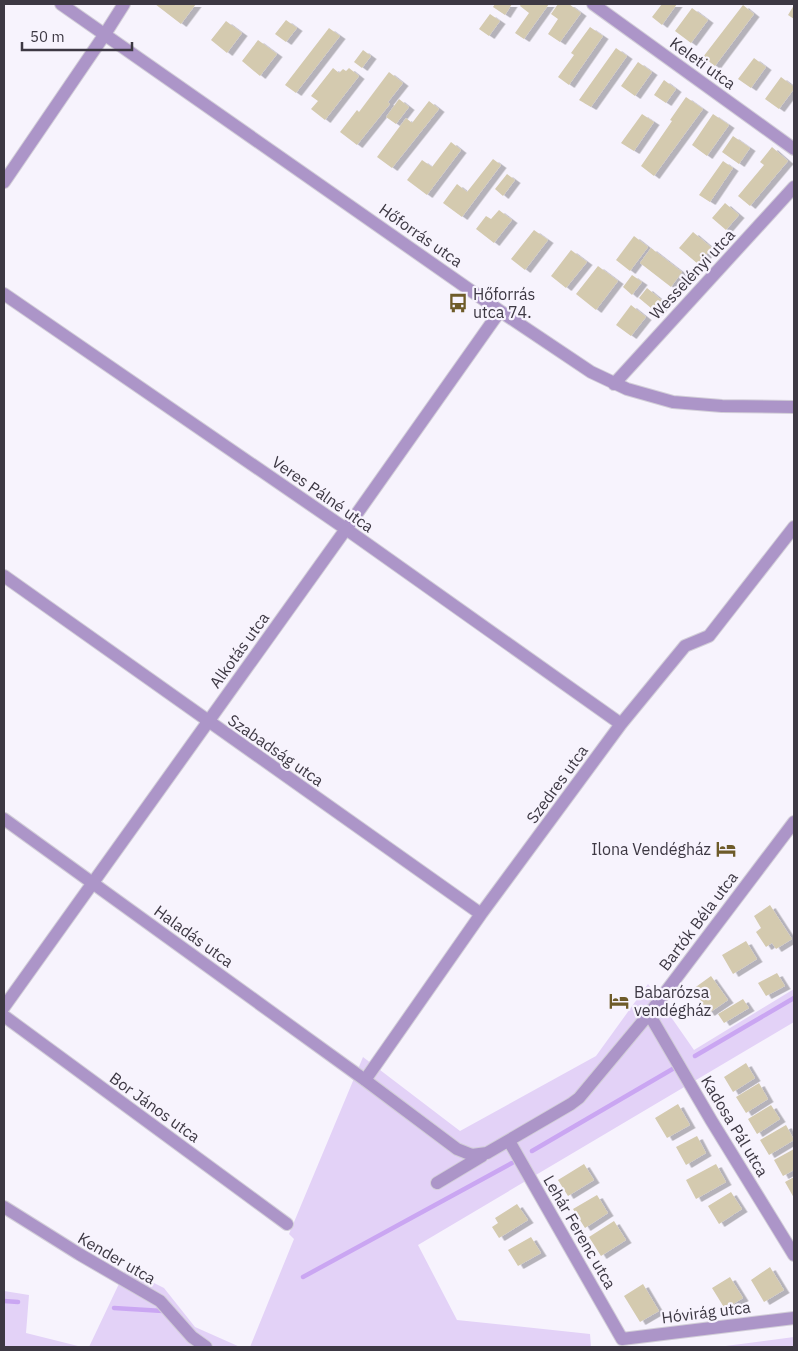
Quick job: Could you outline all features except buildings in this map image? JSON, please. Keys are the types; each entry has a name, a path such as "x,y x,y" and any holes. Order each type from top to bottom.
{"street":[{"name":"Hőforrás utca","path":"61,4 573,361 614,384 648,396 690,404 794,407"},
{"path":"4,182 124,4"},
{"name":"Keleti utca","path":"593,4 794,149"},
{"name":"Wesselényi utca","path":"614,384 794,187"},
{"name":"Veres Pálné utca","path":"4,294 346,530 621,724"},
{"name":"Alkotás utca","path":"4,1007 207,721 346,530 500,310"},
{"name":"Szedres utca","path":"365,1080 482,914 621,724 685,646 709,636 794,527"},
{"name":"Szabadság utca","path":"4,576 482,914"},
{"name":"Haladás utca","path":"4,819 365,1080"},
{"name":"Bartók Béla utca","path":"437,1182 579,1098 649,1014 794,822"},
{"name":"Kadosa Pál utca","path":"649,1014 711,1120 794,1255"},
{"name":"Bor János utca","path":"4,1016 287,1224"},
{"path":"365,1080 457,1148 472,1156 487,1154"},
{"name":"Lehár Ferenc utca","path":"509,1141 622,1339"},
{"name":"Kender utca","path":"4,1207 79,1254 160,1301 192,1337 206,1347"},
{"name":"Hóvirág utca","path":"622,1339 794,1318"}],"shaded area":[{"path":"648,984 694,1050 794,989 794,1022 418,1245 457,1320 590,1334 591,1347 250,1347 294,1239 289,1234 363,1057 460,1131 596,1056"},
{"path":"126,1269 164,1288 195,1327 240,1347 89,1347"},
{"path":"4,1291 29,1295 26,1333 82,1347 4,1347"},
{"path":"794,1337 794,1347 718,1347"}],"waterway":[{"path":"695,1056 794,998"},
{"path":"532,1151 676,1067"},
{"path":"303,1277 512,1163"},
{"path":"4,1301 18,1302"},
{"path":"114,1308 163,1311"}],"place":[{"name":"Hőforrás utca 74.","path":"458,303"},
{"name":"Ilona Vendégház","path":"726,849"},
{"name":"Babarózsa vendégház","path":"619,1001"}]}
